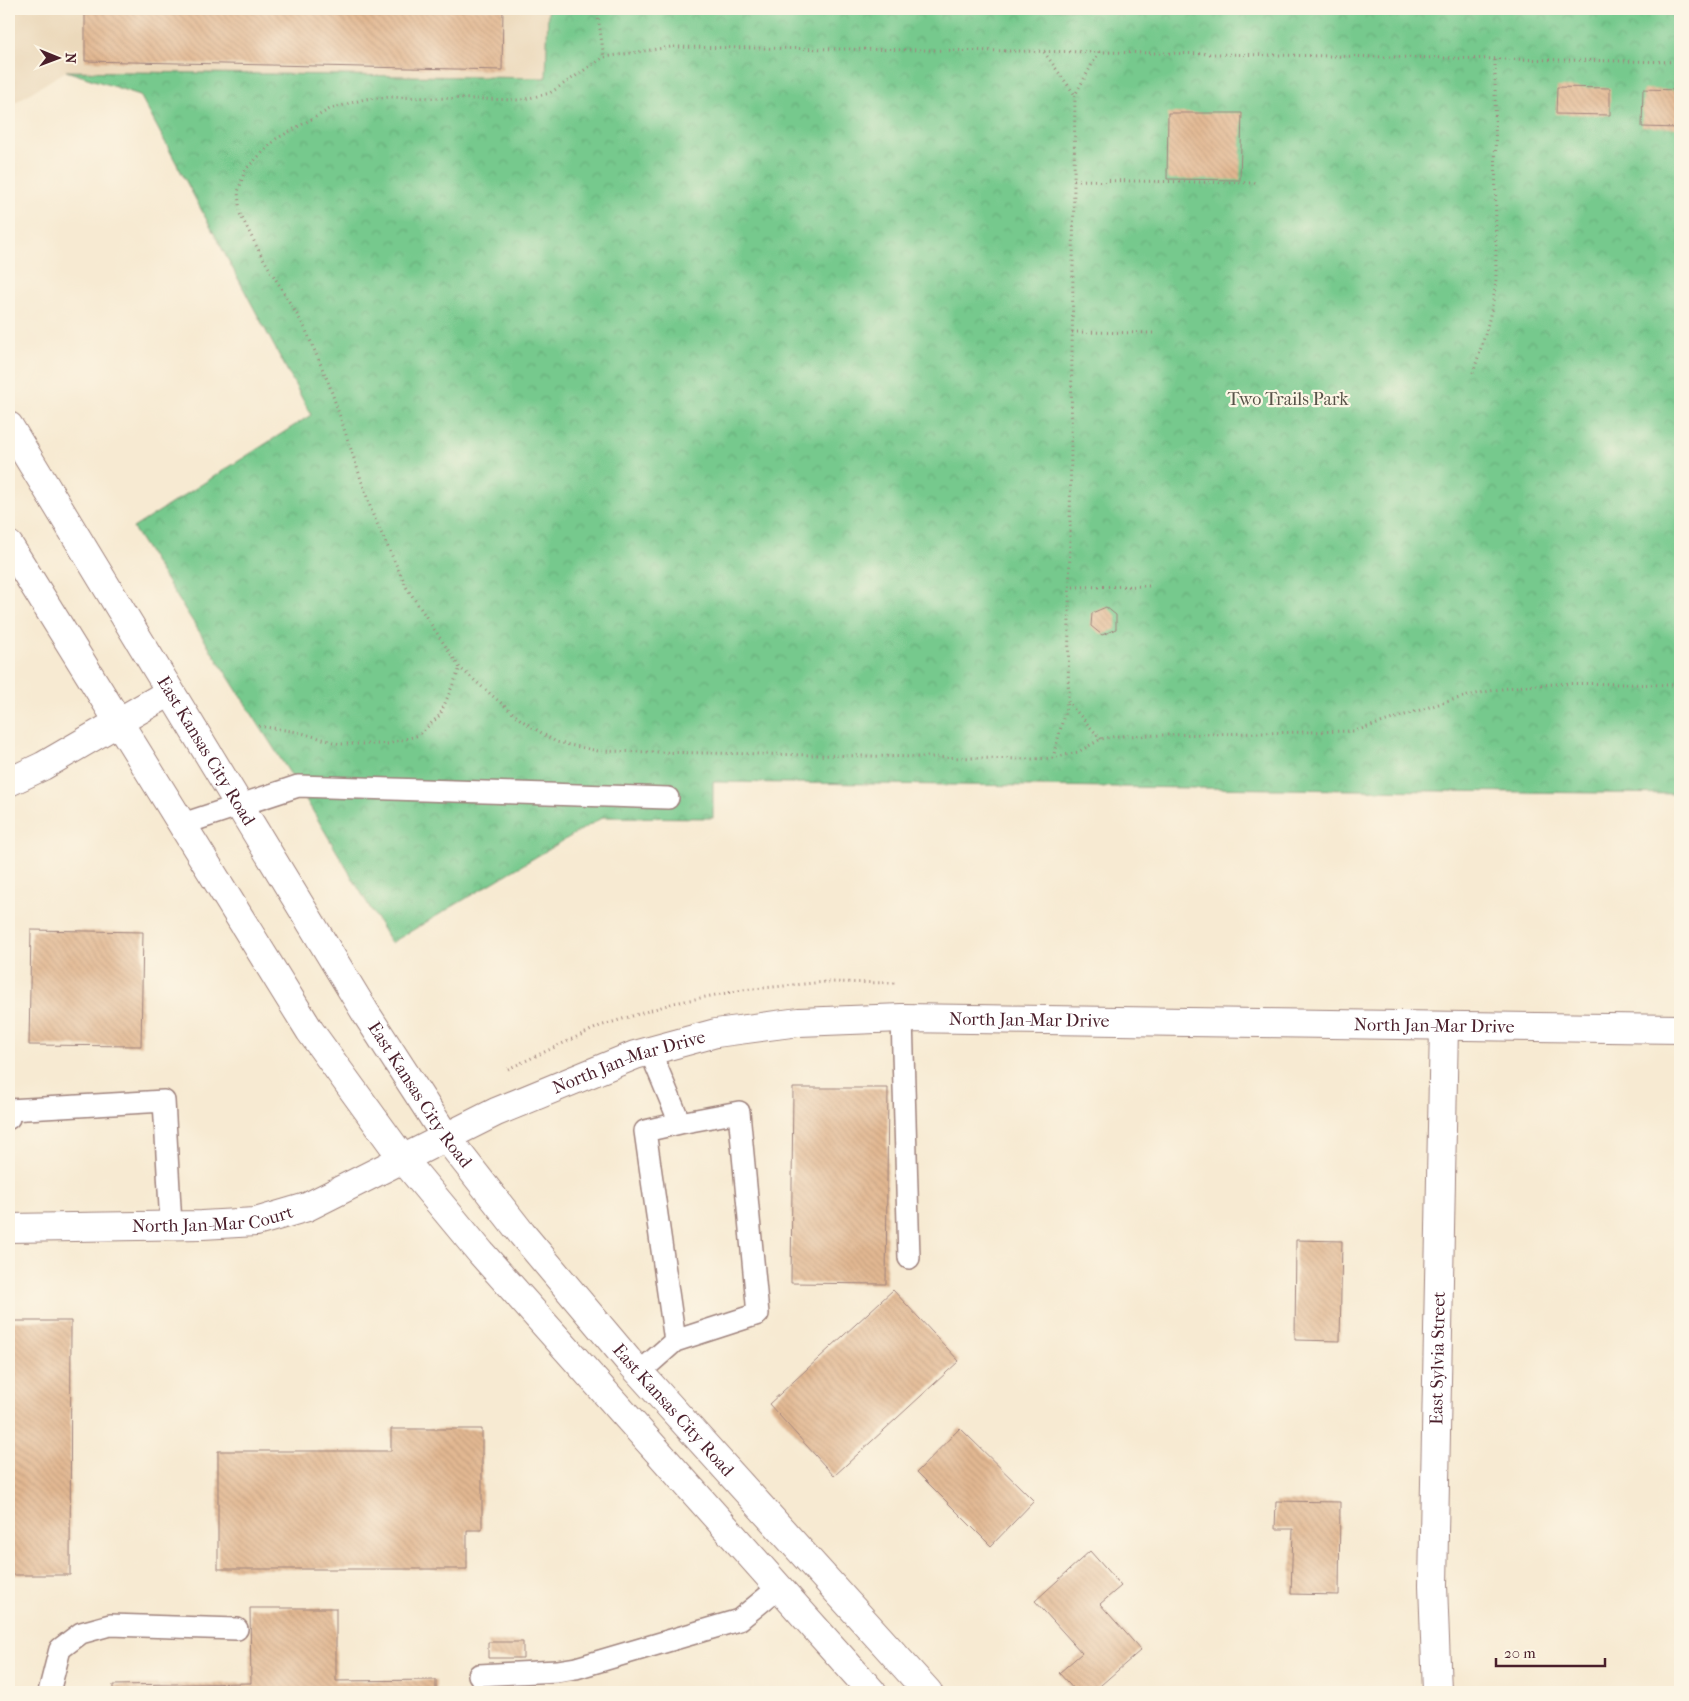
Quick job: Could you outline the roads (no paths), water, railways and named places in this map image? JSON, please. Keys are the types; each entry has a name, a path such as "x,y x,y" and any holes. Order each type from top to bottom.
{"main road":[{"name":"East Kansas City Road","path":"9,426 365,1012 446,1137 522,1234 640,1372 928,1692"},
{"path":"9,545 310,1031 403,1158 480,1253 872,1692"},
{"path":"9,782 43,766 170,692"},
{"name":"North Jan-Mar Drive","path":"403,1158 496,1112 635,1055 716,1033 799,1022 902,1018 1680,1029"},
{"name":"East Sylvia Street","path":"1437,1692 1433,1585 1444,1026"},
{"name":"North Jan-Mar Court","path":"9,1228 256,1222 307,1207 364,1180 403,1158"}],"lane":[{"path":"183,824 298,786 668,798"},
{"path":"902,1018 910,1258"},
{"path":"650,1051 680,1123"},
{"path":"9,1118 9,1110 164,1101 171,1225"},
{"path":"640,1372 675,1341 758,1314 739,1112 645,1131 675,1341"},
{"path":"479,1675 558,1671 576,1668 739,1620 778,1588"},
{"path":"49,1692 60,1649 81,1633 110,1625 237,1629"}],"park label":[{"name":"Two Trails Park","path":"1288,399"}]}
